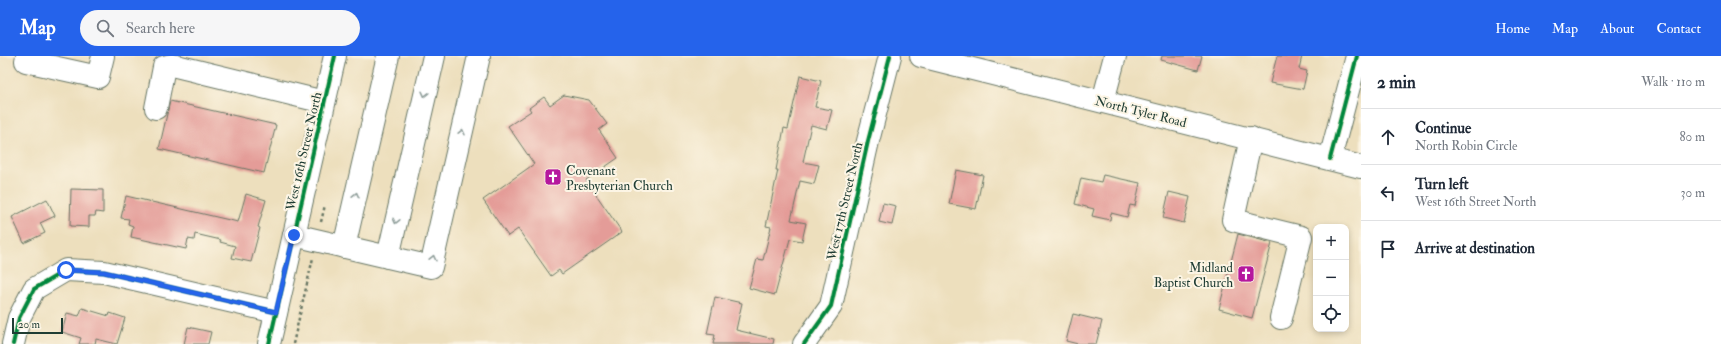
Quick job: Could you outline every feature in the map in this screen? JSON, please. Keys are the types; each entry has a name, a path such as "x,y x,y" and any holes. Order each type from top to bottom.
{"street":[{"path":"27,56 26,62 98,77 102,56"},
{"name":"West 16th Street North","path":"269,344 335,56"},
{"path":"344,247 388,56"},
{"path":"388,256 434,56"},
{"path":"294,235 431,267 480,56"},
{"name":"West 17th Street North","path":"804,344 831,306 868,141 890,56"},
{"name":"North Tyler Road","path":"921,56 1251,138 1361,167"},
{"path":"1103,101 1114,56"},
{"path":"1330,159 1357,56"},
{"path":"156,108 164,67 172,65 324,102"},
{"path":"1251,138 1233,220 1301,237 1281,318"},
{"path":"13,344 19,318 34,289 66,270 104,272 276,312"}],"path":[{"path":"293,344 325,205"}],"building":[{"path":"1162,56 1202,56 1198,70 1161,60"},
{"path":"1277,56 1302,56 1299,69 1307,71 1303,89 1270,83"},
{"path":"800,76 821,81 815,107 832,110 827,129 811,125 803,162 819,165 814,184 800,181 791,220 806,223 802,241 790,239 775,295 749,288 757,259 763,260 771,227 766,226 778,170 776,170 784,128 788,129"},
{"name":"Covenant Presbyterian Church","path":"564,95 589,100 607,124 599,130 618,158 586,180 622,232 562,274 559,270 551,276 518,229 508,236 483,200 534,164 508,126 531,111 529,108 544,97 550,105"},
{"path":"170,101 276,125 264,173 159,149"},
{"path":"956,170 983,175 976,209 949,204"},
{"path":"1103,175 1140,183 1135,206 1130,205 1127,217 1111,213 1110,220 1092,216 1094,209 1075,204 1081,178 1101,182"},
{"path":"71,189 103,190 103,213 96,212 95,216 89,216 89,227 70,226"},
{"path":"1169,192 1190,197 1184,223 1163,218"},
{"path":"246,194 266,200 258,227 260,228 251,262 232,258 235,246 220,242 221,240 195,234 194,240 188,239 186,249 131,237 133,226 128,224 129,219 121,218 126,196 238,222"},
{"path":"47,199 55,216 40,223 45,233 24,243 12,217"},
{"path":"883,203 896,206 892,225 879,222"},
{"name":"Midland Baptist Church","path":"1238,234 1272,243 1252,318 1219,309"},
{"path":"715,297 742,303 736,330 774,339 773,344 713,344 715,335 707,334"},
{"path":"82,308 109,316 110,313 125,318 117,344 96,339 95,344 79,344 81,338 62,332 67,313 79,316"},
{"path":"1073,314 1102,321 1096,344 1078,344 1066,341"},
{"path":"188,327 211,332 208,344 184,344"}],"cycle path":[{"path":"269,344 335,56"},
{"path":"804,344 831,306 868,141 890,56"},
{"path":"1330,159 1357,56"},
{"path":"13,344 19,318 34,289 66,270 104,272 276,312"}],"place":[{"name":"Covenant Presbyterian Church","path":"553,177"},
{"name":"Midland Baptist Church","path":"1246,274"}],"route":[{"path":"66,270 104,272 276,312 294,235"}]}
